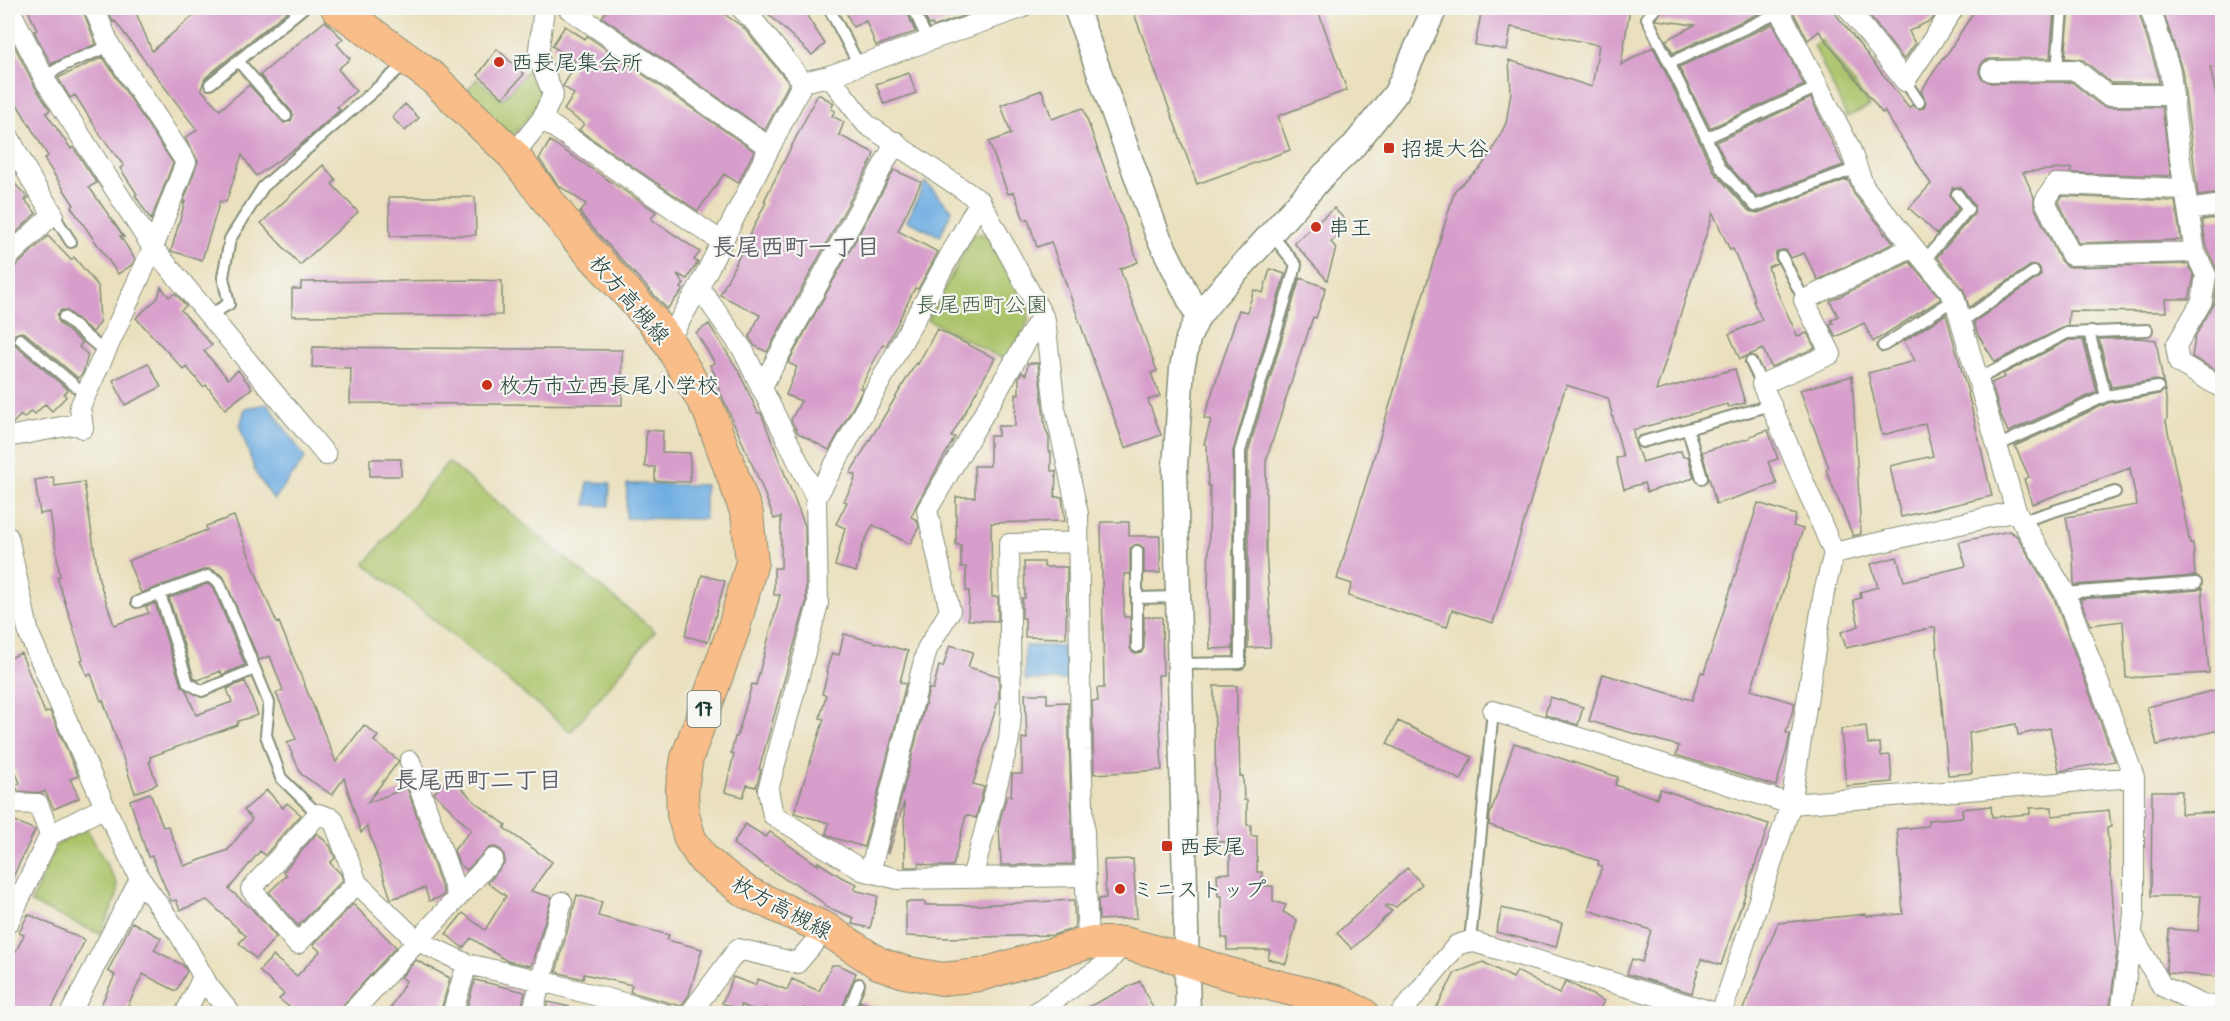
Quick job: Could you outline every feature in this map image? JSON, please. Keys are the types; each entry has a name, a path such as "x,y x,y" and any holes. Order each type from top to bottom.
{"main road":[{"name":"枚方高槻線","path":"337,8 433,78 513,155 575,236 653,321 668,341 709,411 747,514 752,562 734,631 687,759 682,788 683,814 690,838 704,860 746,892 826,929 878,963 904,972 942,979 980,975 1088,944 1124,943 1226,973 1336,1001 1364,1014"}],"street":[{"path":"9,8 44,77 153,248 326,455"},
{"path":"8,437 82,425 80,407 153,248 186,162 110,46 93,8"},
{"path":"513,155 542,119 553,94 538,57 544,8"},
{"path":"568,8 770,147"},
{"path":"741,8 803,81"},
{"path":"803,81 829,76 928,41 994,12 1021,8"},
{"path":"1076,8 1158,236 1198,317"},
{"path":"1188,1014 1175,466 1182,368 1188,339 1198,317 1213,298 1323,176 1353,148 1396,93 1435,8"},
{"path":"1848,8 1905,81 1954,8"},
{"path":"2150,8 2170,71 2195,252 2214,277 2176,346 2179,363 2223,388"},
{"path":"1779,10 1849,146 1864,187 1955,299 2019,516 2065,592 2133,777 2134,915 2121,1014"},
{"path":"1990,71 2076,70 2107,95 2173,94"},
{"path":"829,76 866,124 981,201 1045,320 1055,408 1078,514 1081,750 1088,944"},
{"path":"668,341 699,287 803,81"},
{"path":"542,119 722,242"},
{"path":"8,135 33,183 53,214 8,257"},
{"path":"761,388 896,142"},
{"path":"2185,189 2056,184 2045,201 2071,255 2195,252"},
{"path":"816,498 981,201"},
{"path":"2188,210 2223,205"},
{"path":"1400,1014 1458,945 1470,941 1720,1014 1791,804 1824,592 1834,553 1762,384 1831,354 1804,300 1919,254"},
{"path":"699,287 742,350 816,498 818,604 768,790 773,815 862,870 898,879 1086,876"},
{"path":"870,872 927,649 950,611 927,510 1042,315"},
{"path":"1834,553 2019,516"},
{"path":"8,537 29,634 105,807 140,879 180,935 208,987 231,1014"},
{"path":"972,878 1009,740 1011,714 1009,544 1078,542"},
{"path":"1493,711 1791,804 2133,777"},
{"path":"410,760 458,897"},
{"path":"8,803 38,804 50,835"},
{"path":"8,923 13,900 50,835 105,807"},
{"path":"357,883 297,944 251,889 318,814 333,819 357,883 416,940 467,964 542,981 664,1014"},
{"path":"354,1014 354,1010 416,940 493,859"},
{"path":"70,1014 140,879"},
{"path":"532,1014 562,902"},
{"path":"690,1014 738,949 797,963 826,929"},
{"path":"2131,933 2163,986 2202,1005 2223,1007"},
{"path":"1034,1014 1106,964 1124,943"},
{"path":"452,1014 467,964"},
{"path":"185,1014 203,977"}],"lane":[{"path":"210,84 303,8"},
{"path":"829,8 859,65"},
{"path":"913,8 928,41"},
{"path":"1656,8 1647,18 1706,138 1722,168 1755,206 1857,168"},
{"path":"2057,70 2062,8"},
{"path":"1670,63 1779,10"},
{"path":"44,77 66,64 110,46"},
{"path":"238,61 286,116"},
{"path":"209,315 229,304 223,277 230,239 263,187 409,61"},
{"path":"1905,81 1919,102"},
{"path":"1706,138 1818,87"},
{"path":"1919,254 1968,209 1956,194"},
{"path":"53,214 71,242"},
{"path":"1180,664 1240,663 1240,451 1296,265 1272,235"},
{"path":"1782,257 1804,300"},
{"path":"1961,322 2034,272"},
{"path":"1883,346 1955,299"},
{"path":"64,317 106,353"},
{"path":"1978,379 2067,333 2147,330"},
{"path":"2089,332 2106,396"},
{"path":"20,339 86,395"},
{"path":"1751,362 1762,384"},
{"path":"1997,446 2106,396 2158,387"},
{"path":"1642,442 1771,405"},
{"path":"1688,430 1702,478"},
{"path":"2019,516 2115,492"},
{"path":"1137,551 1137,647"},
{"path":"137,602 208,576 219,582 269,703 266,735 281,778 318,814"},
{"path":"2065,592 2196,583"},
{"path":"160,594 188,683 202,691 255,669"},
{"path":"1137,598 1177,597"},
{"path":"1470,941 1493,711"},
{"path":"847,1014 859,984"}],"green space":[{"path":"1822,40 1870,106 1847,117 1814,46"},
{"path":"528,70 540,86 542,102 511,137 463,95 477,79 502,100"},
{"name":"長尾西町公園","path":"974,233 987,235 1028,307 1029,319 1007,361 928,320"},
{"path":"448,462 655,631 571,732 365,564"},
{"path":"87,829 117,884 117,896 100,934 31,903 56,845"}],"water":[{"path":"925,182 952,210 940,236 907,221"},
{"path":"268,404 305,458 274,500 256,474 240,427 245,408"},
{"path":"587,482 610,483 609,506 586,505"},
{"path":"627,484 705,485 705,519 626,518"},
{"path":"1025,646 1071,646 1071,680 1025,680"}],"building":[{"path":"27,8 82,8 96,44 51,64 34,31 37,30"},
{"path":"107,8 134,8 152,51 202,8 291,8 205,78 201,89 220,110 249,85 284,123 291,121 292,112 260,75 325,21 343,39 337,44 350,59 338,69 356,91 337,107 340,110 299,146 256,176 242,155 226,202 220,201 202,260 171,251 185,202 183,203 198,161 185,138 197,130 115,21 113,22"},
{"path":"608,8 715,8 743,27 789,83 765,130 602,17"},
{"path":"762,8 802,8 825,44 812,55"},
{"path":"844,8 906,8 915,32 876,46 866,21 853,27"},
{"path":"921,8 985,8 933,27 932,24 929,25"},
{"path":"1132,8 1317,8 1347,90 1278,116 1290,150 1197,184"},
{"path":"1482,8 1630,8 1621,65 1653,47 1714,172 1749,211 1758,213 1848,179 1854,194 1885,235 1886,233 1894,243 1818,280 1804,253 1791,258 1786,250 1776,252 1777,263 1768,267 1774,285 1798,337 1807,333 1815,348 1771,367 1763,349 1740,359 1729,334 1762,320 1733,249 1730,250 1713,213 1656,391 1735,369 1745,403 1729,407 1727,404 1633,430 1642,462 1681,451 1683,457 1688,456 1694,478 1647,492 1644,483 1624,489 1616,458 1623,457 1608,398 1566,385 1493,623 1452,610 1447,627 1348,596 1352,584 1337,579 1455,190 1481,167 1506,123 1511,92 1509,60 1592,87 1599,45 1511,27 1507,50 1475,45"},
{"path":"1663,8 1766,8 1766,10 1673,53 1666,40 1695,25 1656,20"},
{"path":"1791,8 1831,8 1909,108 1912,105 1919,109 1924,108 1926,102 1921,91 1976,8 2037,8 2037,10 2054,11 2050,58 1990,59 1984,61 1980,66 1981,78 1991,83 2072,82 2106,107 2162,107 2171,176 2070,173 2072,168 2023,172 2034,197 2034,206 2060,260 2065,265 2071,267 2188,264 2194,277 2189,299 2165,299 2166,312 2069,311 2068,325 1995,362 1978,335 1974,322 2038,278 2041,275 2040,268 2037,265 2030,266 1969,307 1964,290 1937,257 1974,214 1974,205 1961,187 1952,188 1950,195 1958,209 1937,234 1909,208 1931,184 1884,111 1882,113 1819,31 1808,40"},
{"path":"1867,8 1940,8 1932,20 1909,31 1915,44 1904,60 1872,19"},
{"path":"2162,8 2223,8 2223,69 2210,67 2223,127 2223,193 2198,196 2182,70"},
{"path":"2070,9 2139,13 2159,83 2111,83 2083,60 2065,58"},
{"path":"1773,24 1804,85 1710,128 1679,67"},
{"path":"565,26 585,39 587,36 754,151 738,183 724,174 698,211 579,130 584,124 564,110 574,94 563,86 573,69 570,67 575,61 552,46"},
{"path":"13,43 35,87 50,110 46,113 71,149 73,147 97,183 89,187 124,237 120,236 135,259 132,265 118,274 71,207 74,205 44,159 48,156 8,89 8,47"},
{"name":"西長尾集会所","path":"497,49 524,74 503,98 478,75"},
{"path":"103,57 173,163 151,220 120,168 124,166 101,136 75,95 70,98 58,78"},
{"path":"909,73 916,93 884,104 876,84"},
{"path":"1042,90 1052,119 1083,108 1138,262 1120,269 1157,371 1151,373 1160,396 1148,400 1161,435 1125,448 1051,242 1037,247 1028,219 1024,220 1014,192 1008,194 989,142 1011,134 1001,105"},
{"path":"818,94 834,103 831,109 835,111 832,116 844,122 839,135 874,153 767,352 755,346 749,337 760,315 720,295"},
{"path":"1811,98 1843,165 1757,197 1727,164 1716,142"},
{"path":"405,104 419,118 405,131 392,117"},
{"path":"550,141 656,212 651,219 700,252 694,260 698,262 687,279 677,274 684,284 681,288 683,290 667,309 580,213 586,204 558,185 539,159"},
{"path":"323,165 336,180 332,184 358,212 300,265 261,223"},
{"path":"894,170 921,182 898,231 938,252 918,289 915,288 886,346 883,344 860,388 863,389 829,450 798,433 791,420 801,401 786,395 797,367 788,363"},
{"path":"8,176 28,198 25,200 36,213 8,241"},
{"path":"2062,196 2175,201 2181,240 2078,243 2059,202"},
{"path":"389,197 475,197 476,235 390,236"},
{"path":"1334,208 1347,222 1342,226 1346,229 1331,242 1336,248 1327,280 1294,243"},
{"path":"2223,217 2223,374 2192,357 2195,337 2214,303 2218,277 2207,248 2202,220"},
{"path":"48,236 71,260 74,257 98,286 100,323 93,332 66,310 61,310 57,315 59,323 82,343 79,347 88,355 83,373 78,378 25,333 15,334 13,338 15,345 68,390 64,394 66,397 52,411 45,404 35,414 31,411 24,418 21,415 8,425 8,269 16,266"},
{"path":"1910,262 1941,299 1873,342 1864,323 1836,337 1829,324 1833,323 1831,320 1838,316 1830,301"},
{"path":"1270,269 1285,274 1233,451 1233,648 1210,649 1208,586 1210,486 1208,486 1207,445 1204,444 1211,420 1204,418 1239,310 1247,312 1254,290 1263,293"},
{"path":"1300,278 1325,287 1316,318 1313,317 1303,345 1266,461 1266,551 1270,647 1248,648 1248,452"},
{"path":"502,281 502,315 292,316 292,289 301,289 301,282"},
{"path":"161,287 169,297 175,293 186,306 181,310 212,345 204,351 228,379 238,370 252,388 225,409 206,385 203,387 187,367 184,370 136,318 158,298"},
{"path":"1946,314 1968,393 1992,496 1901,517 1890,466 1933,456 1925,424 1882,435 1868,373 1915,361 1904,341"},
{"path":"709,324 738,370 758,413 761,413 805,526 806,603 759,769 761,770 756,787 747,785 743,797 725,792 734,754 731,753 735,737 737,737 752,684 756,685 780,595 774,595 774,568 781,568 781,517 774,519 715,380 717,379 710,365 715,363 696,333"},
{"path":"937,329 995,358 951,437 955,437 911,517 917,520 919,527 910,544 873,525 862,547 856,572 835,566 845,528 836,524 847,502 844,501 856,475 850,473 916,363 918,364"},
{"path":"2099,339 2156,340 2163,382 2157,380 2111,387"},
{"path":"2069,340 2083,340 2097,392 2008,432 1991,383 2005,377 2003,374"},
{"path":"313,347 622,350 622,405 350,403 351,368 312,367"},
{"path":"148,363 161,387 125,405 113,380"},
{"path":"1028,363 1038,363 1045,427 1049,438 1049,452 1051,452 1051,471 1056,471 1055,497 1062,497 1065,521 991,523 992,597 998,597 998,621 968,620 969,591 966,591 966,567 961,567 961,545 956,545 956,497 975,497 974,466 990,466 990,436 998,436 998,426 1015,426 1019,377 1022,372 1026,375"},
{"path":"1852,376 1861,534 1853,536 1826,470 1829,468 1800,390"},
{"path":"2165,390 2166,421 2190,544 2193,543 2195,576 2074,585 2073,556 2066,517 2137,505 2130,468 2032,504 2024,479 2029,477 2015,446 2108,403 2159,394"},
{"path":"646,430 663,431 662,452 690,453 690,482 655,481 655,467 645,467"},
{"path":"1768,430 1778,459 1768,462 1777,484 1716,504 1702,452 1750,438 1750,436"},
{"path":"370,459 401,459 401,476 370,476"},
{"path":"53,477 55,486 84,482 99,580 114,625 149,613 146,607 155,603 181,685 186,690 196,715 232,702 227,689 245,681 258,715 150,757 151,762 149,762 157,784 135,793 103,700 101,701 91,674 87,676 81,660 83,659 57,577 60,576 50,512 40,514 35,480"},
{"path":"1758,503 1796,515 1793,526 1803,529 1751,690 1795,703 1786,733 1790,734 1787,749 1776,786 1676,755 1679,746 1589,721 1603,674 1692,700 1701,672 1704,673"},
{"path":"234,516 262,589 277,623 279,622 336,762 364,725 378,736 374,741 398,760 367,803 407,788 444,894 441,897 429,901 425,888 391,899 367,826 361,833 344,778 332,795 301,774 287,742 296,739 276,693 283,690 270,656 259,660 223,576 211,569 206,569 141,593 128,561 207,530 206,526"},
{"path":"1101,522 1129,522 1129,536 1160,536 1160,573 1144,573 1144,548 1138,544 1130,548 1130,574 1124,574 1124,617 1130,617 1130,648 1136,654 1141,653 1144,648 1144,617 1162,617 1163,675 1158,675 1162,770 1094,774 1092,701 1098,701 1097,688 1104,688"},
{"path":"2009,531 2017,536 2054,598 2115,761 2059,771 2050,728 2018,735 2016,724 1969,733 1972,773 1948,775 1935,627 1846,648 1841,632 1859,626 1853,600 1861,598 1860,592 1878,587 1871,564 1897,557 1904,581 1966,566 1959,542"},
{"path":"1024,562 1044,562 1044,567 1067,567 1066,638 1025,637 1025,618 1022,618 1022,598 1025,598"},
{"path":"702,575 725,581 708,642 685,636"},
{"path":"207,584 213,587 245,665 222,675 221,671 198,680 194,678 169,598"},
{"path":"2202,588 2209,673 2126,678 2123,621 2090,625 2080,599 2197,590"},
{"path":"844,634 908,651 900,682 906,684 864,847 826,834 829,823 794,813 824,719 820,718 826,695 822,694 828,672 826,671 832,653 839,655"},
{"path":"950,645 973,652 968,667 999,676 999,698 973,784 984,787 976,818 966,815 953,866 919,863 918,867 905,867 904,802 889,853 887,853 929,689 933,689 939,666 943,667"},
{"path":"21,653 45,713 50,711 78,776 70,779 79,798 54,809 45,791 41,793 18,791 15,785 20,783 8,753 8,659"},
{"path":"1214,686 1237,686 1240,776 1243,776 1244,800 1247,800 1247,825 1251,825 1251,836 1257,836 1257,872 1262,872 1262,881 1266,881 1266,886 1273,886 1273,901 1286,905 1283,912 1297,920 1286,964 1268,959 1270,950 1227,950 1227,938 1222,938 1222,896 1218,896 1217,874 1230,873 1230,842 1217,842"},
{"path":"2216,690 2223,717 2223,729 2157,745 2147,707"},
{"path":"1025,694 1047,694 1047,703 1068,702 1073,864 1001,865 999,824 1007,795 1011,797 1012,774 1022,774 1022,738 1027,739"},
{"path":"1550,697 1583,707 1578,725 1545,715"},
{"path":"1398,721 1472,757 1461,780 1387,744"},
{"path":"1866,726 1868,744 1880,743 1881,756 1890,755 1892,782 1846,786 1841,729"},
{"path":"1514,743 1618,777 1615,785 1657,798 1660,789 1769,824 1721,965 1701,959 1692,993 1627,974 1632,959 1642,962 1651,930 1588,910 1602,866 1598,865 1599,861 1489,825 1490,815"},
{"path":"451,777 475,802 506,825 504,828 552,862 531,891 552,897 531,966 507,961 471,938 463,948 446,934 463,913 485,930 506,896 488,883 505,862 501,850 495,847 489,848 467,870 459,864 454,850 471,830 434,793"},
{"path":"267,790 283,808 287,803 301,815 265,855 260,851 229,889 252,909 276,937 256,959 239,943 246,936 207,900 180,910 176,900 171,901 152,856 148,857 130,800 150,793 163,827 168,826 184,866 228,850 252,819 244,810"},
{"path":"2152,791 2182,791 2181,814 2223,812 2223,977 2168,973 2166,969 2169,929 2198,931 2201,896 2151,896"},
{"path":"1991,806 1992,817 2030,814 2030,808 2052,807 2052,816 2109,810 2111,827 2107,828 2117,952 2110,1006 2064,1010 2064,1014 1741,1014 1778,923 1866,914 1866,916 1903,914 1897,829 1928,826 1928,820 1963,817 1962,809"},
{"path":"8,821 13,824 15,821 35,830 8,888"},
{"path":"745,824 766,837 770,832 818,865 818,862 857,884 854,890 878,896 870,928 852,924 854,918 824,906 825,904 793,882 791,883 733,844"},
{"path":"317,833 330,846 335,858 330,863 341,874 343,880 298,926 269,892 287,875 283,872"},
{"name":"ミニストップ","path":"1133,859 1137,918 1099,920 1098,899 1106,898 1104,860"},
{"path":"1407,868 1422,884 1396,907 1386,905 1385,907 1392,911 1352,949 1337,933"},
{"path":"577,895 602,902 598,916 669,935 667,940 702,949 689,995 681,1006 630,992 632,985 584,974 583,979 556,972"},
{"path":"1074,900 1075,928 1053,935 949,938 906,936 906,902 925,902 925,905 976,905"},
{"path":"353,904 396,947 335,1014 298,1014 279,999 284,994 259,971 273,956 297,976 320,951 313,945"},
{"path":"1502,908 1562,923 1556,947 1496,932"},
{"path":"28,914 85,940 49,1014 8,1014 8,967 24,935 19,933"},
{"path":"132,922 161,938 154,950 183,965 187,971 176,991 143,974 124,1014 118,1014 101,1005 115,975 108,971"},
{"path":"416,960 450,978 440,1014 387,1014 406,981 401,977"},
{"path":"1483,962 1513,978 1517,971 1559,994 1566,981 1604,1001 1597,1014 1433,1014 1455,973"},
{"path":"832,965 839,965 856,973 840,1014 817,1014 804,1008 802,1014 778,1014 765,1008 763,1013 741,1005 740,1010 722,1003 733,977 755,985 758,979 787,990 792,979 819,991"},
{"path":"475,980 525,992 520,1014 465,1014"},
{"path":"1140,981 1156,1014 1074,1014"},
{"path":"860,1001 886,1014 855,1014"},
{"path":"548,1002 570,1007 569,1014 545,1014"}],"place":[{"name":"西長尾集会所","path":"499,62"},
{"name":"招提大谷","path":"1389,148"},
{"name":"串王","path":"1316,227"},
{"name":"枚方市立西長尾小学校","path":"487,385"},
{"name":"西長尾","path":"1167,846"},
{"name":"ミニストップ","path":"1120,889"}],"district":[{"name":"長尾西町一丁目","path":"796,247"},
{"name":"長尾西町二丁目","path":"478,780"}]}
